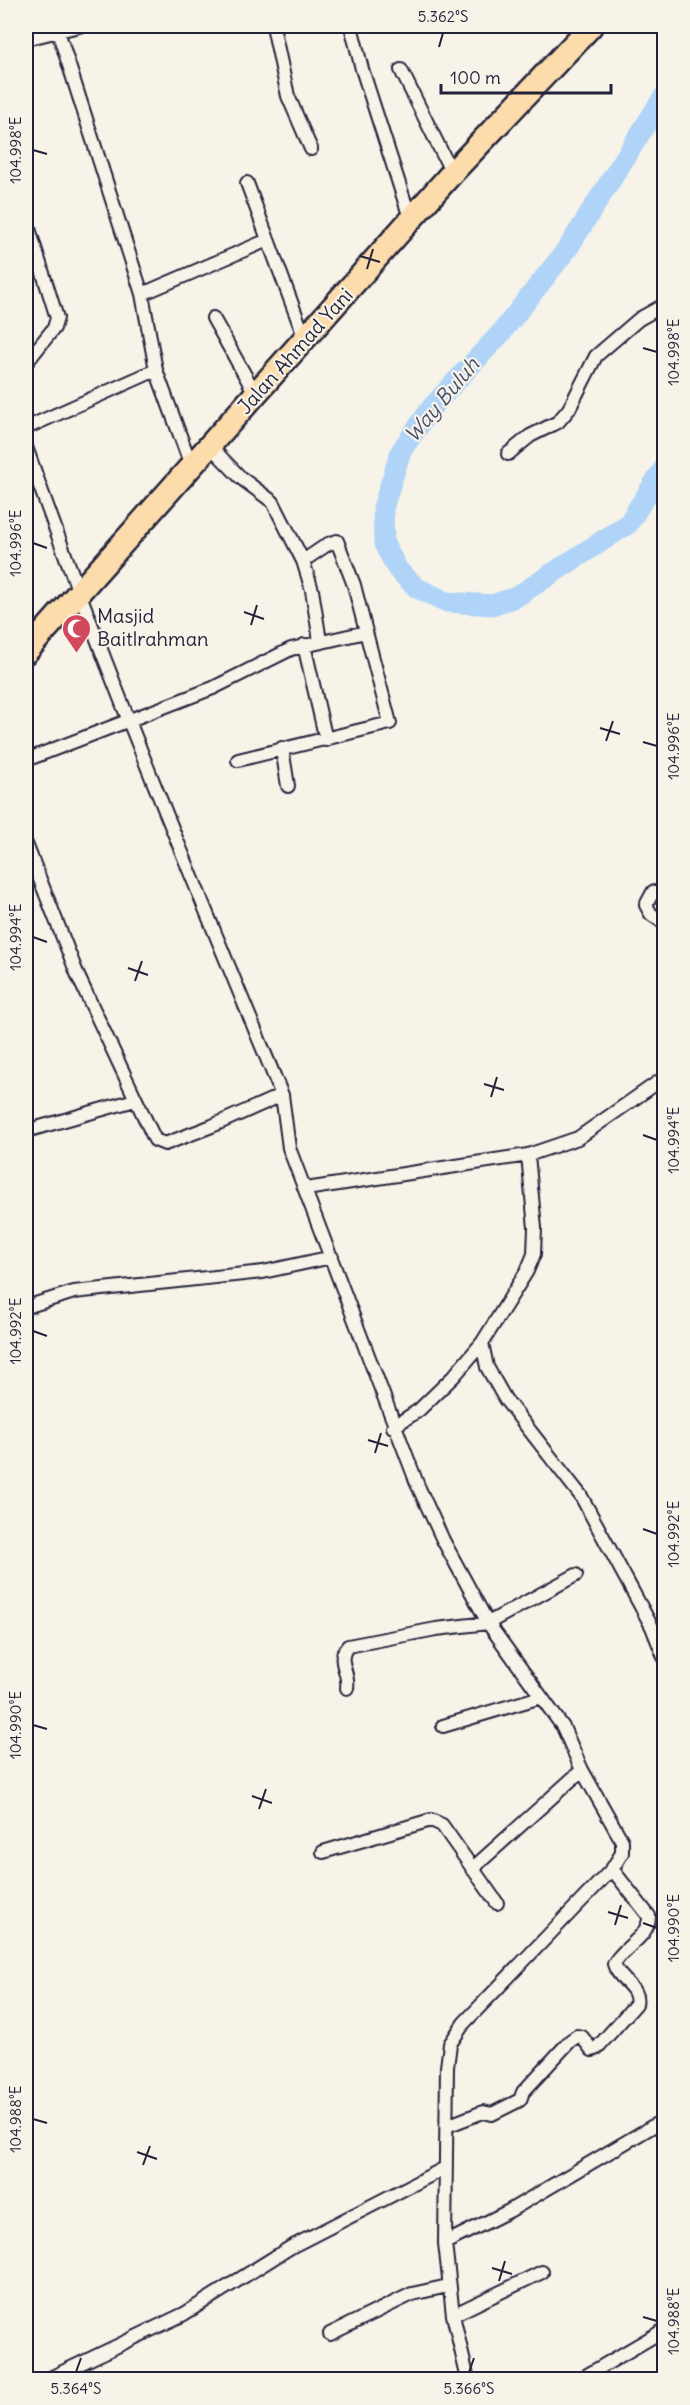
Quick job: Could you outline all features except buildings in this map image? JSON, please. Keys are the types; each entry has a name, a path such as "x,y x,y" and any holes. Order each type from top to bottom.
{"highway":[{"name":"Jalan Ahmad Yani","path":"26,652 452,174 591,26"}],"street":[{"path":"26,39 79,26"},
{"path":"273,26 288,96 311,149"},
{"path":"351,26 362,69 411,221"},
{"path":"58,30 142,294 156,370 192,468"},
{"path":"402,70 452,174"},
{"path":"247,183 304,339"},
{"path":"26,219 57,318 54,328 26,363"},
{"path":"142,294 268,240"},
{"path":"508,454 530,436 558,422 573,401 596,357 639,319 664,305"},
{"path":"213,318 256,395"},
{"path":"26,428 156,370"},
{"path":"26,447 78,594 129,718 155,789 282,1095 289,1148 375,1367 393,1427 443,1540 488,1623 563,1727 582,1770 622,1841 622,1853 612,1869 464,2023 450,2044 447,2067 445,2243 448,2286 468,2379"},
{"path":"211,447 241,478 273,502 303,561 312,590 320,640"},
{"path":"238,760 390,723 354,585 337,541 303,561"},
{"path":"26,760 74,743 129,718 202,692 304,645 366,632"},
{"path":"304,645 326,740"},
{"path":"282,748 288,786"},
{"path":"26,844 78,976 155,1140 165,1144 282,1095"},
{"path":"664,894 653,892 646,905 651,914 664,923"},
{"path":"306,1189 528,1155 579,1138 664,1078"},
{"path":"26,1131 135,1100"},
{"path":"393,1427 419,1410 454,1376 482,1343 517,1289 534,1254 535,1228 528,1155"},
{"path":"26,1307 74,1292 263,1272 332,1257"},
{"path":"482,1343 487,1367 505,1399 581,1496 652,1627 664,1657"},
{"path":"347,1688 342,1653 348,1646 436,1629 488,1623 576,1575"},
{"path":"443,1726 541,1697"},
{"path":"472,1869 582,1770"},
{"path":"323,1852 431,1820 442,1825 496,1903"},
{"path":"447,2126 483,2112 492,2114 520,2100 523,2092 570,2041 577,2036 582,2037 592,2050 597,2048 636,2004 638,1998 616,1970 614,1964 645,1930 649,1922 648,1916 612,1869"},
{"path":"445,2243 509,2211 660,2122"},
{"path":"46,2379 184,2314 291,2247 445,2168"},
{"path":"453,2315 542,2272"},
{"path":"330,2334 412,2294 448,2286"},
{"path":"579,2379 664,2330"}],"waterway":[{"name":"Way Buluh","path":"664,96 568,248 501,333 432,407 401,451 383,508 384,544 398,570 417,588 447,602 492,605 516,597 628,524 664,468"}],"place":[{"name":"Masjid Baitlrahman","path":"76,654"}]}
